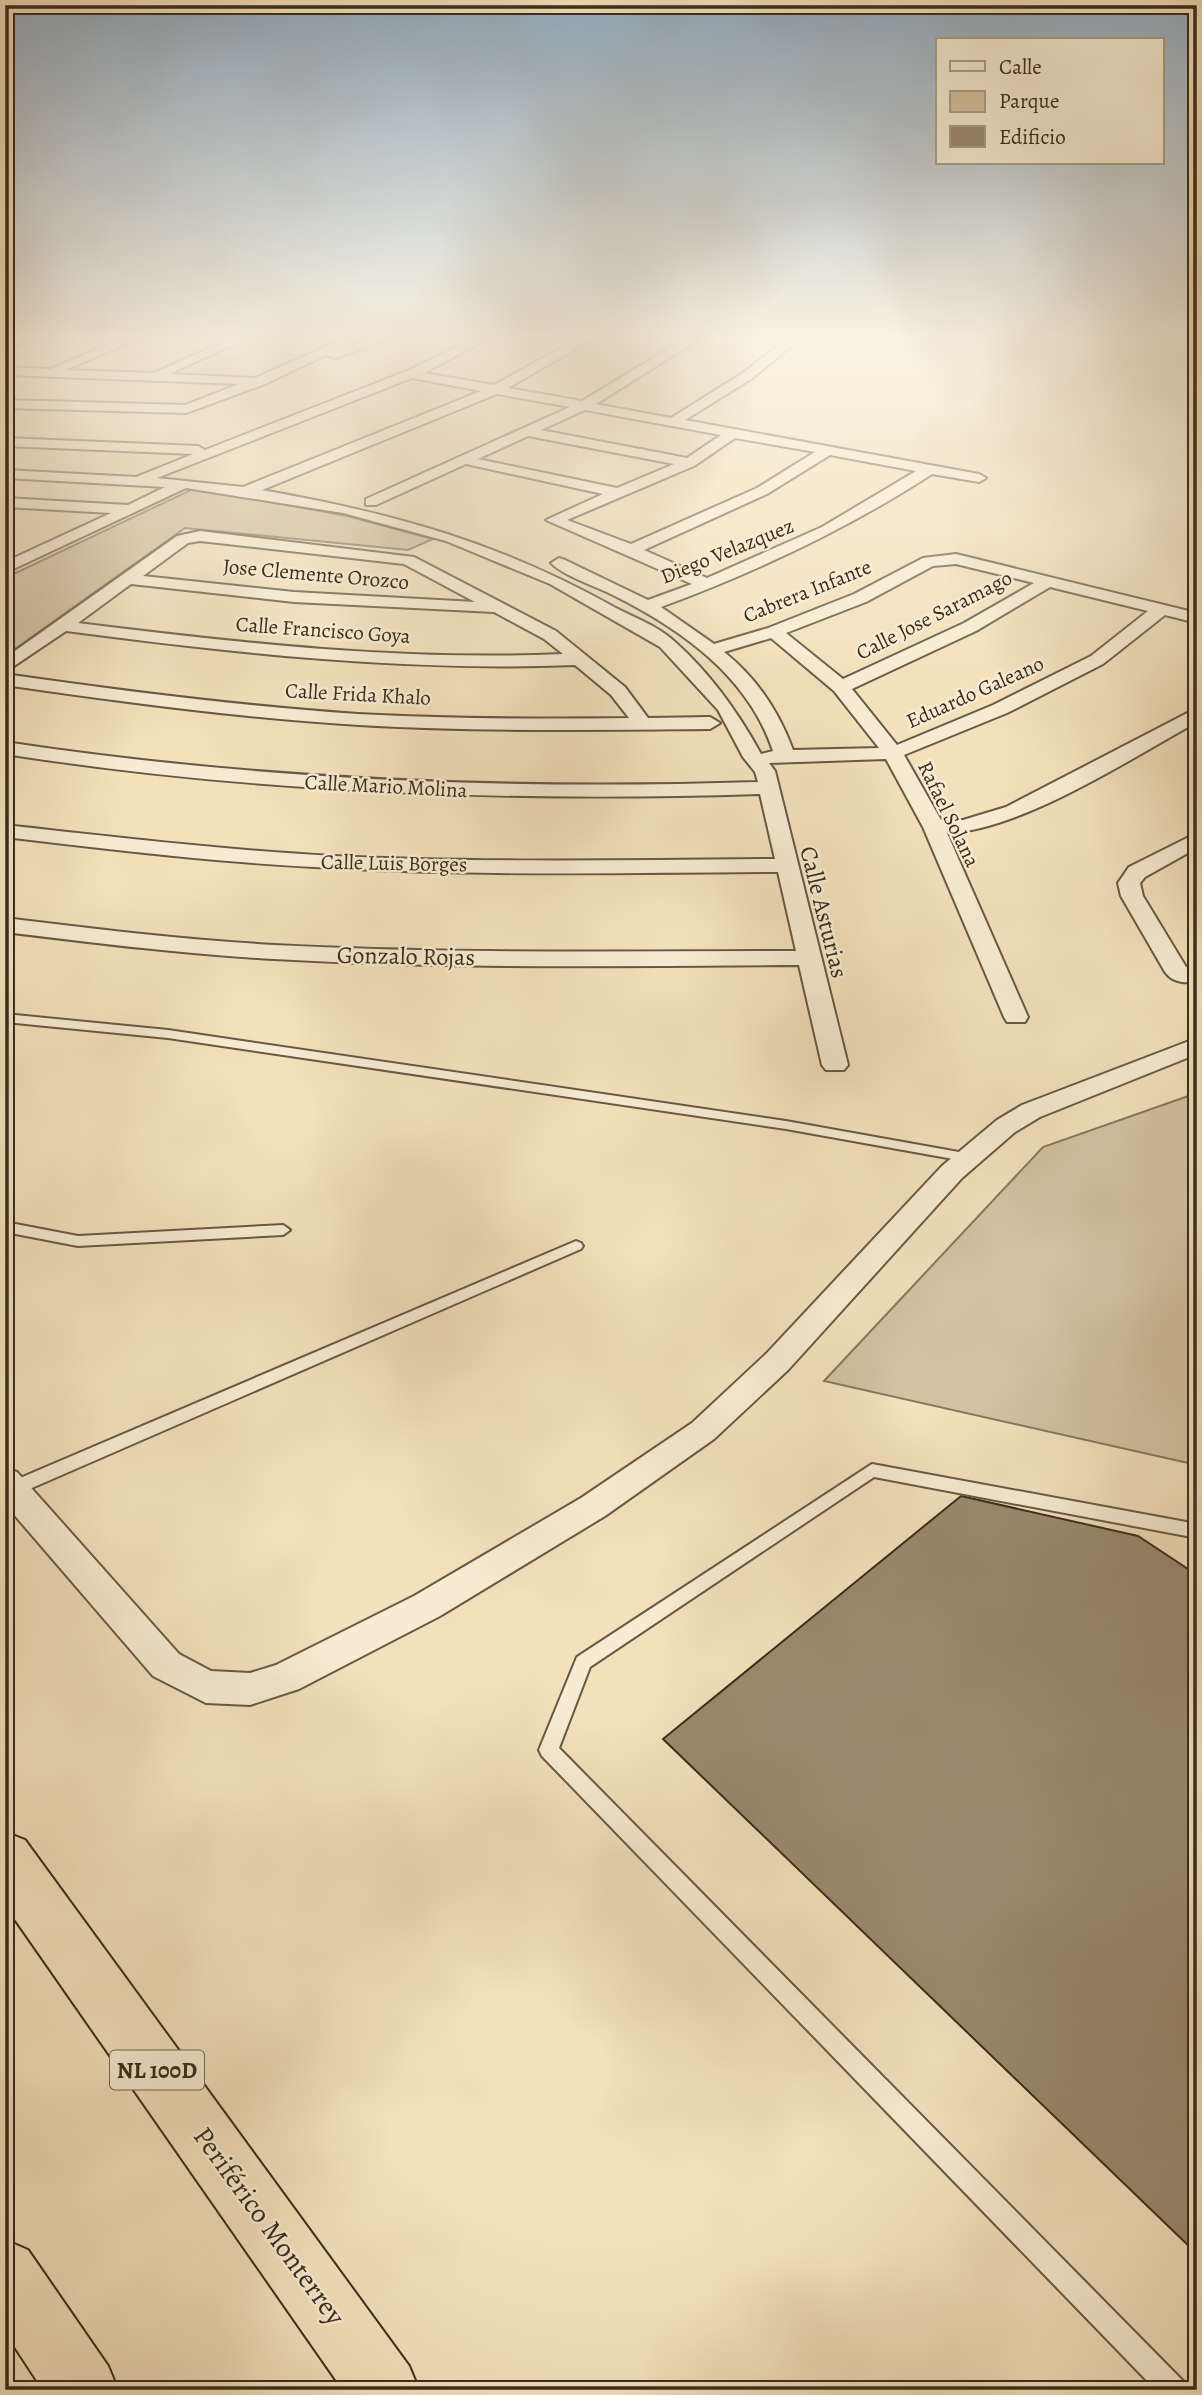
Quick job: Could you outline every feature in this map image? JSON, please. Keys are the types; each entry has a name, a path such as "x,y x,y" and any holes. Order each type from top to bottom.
{"highway":[{"name":"Periférico Monterrey","path":"5,1858 385,2390"},
{"path":"5,2273 84,2390"}],"street":[{"path":"136,481 206,452"},
{"path":"246,492 340,452"},
{"path":"370,502 484,452"},
{"path":"631,452 689,463"},
{"path":"705,452 689,463 556,517 556,523 631,550 708,585"},
{"path":"631,550 762,491 825,452"},
{"path":"837,452 979,478"},
{"path":"465,460 619,493"},
{"path":"5,465 201,476 262,483 370,502 520,548"},
{"name":"Diego Velazquez","path":"648,606 708,585 790,550 871,509 929,469"},
{"name":"Calle Asturias","path":"5,474 185,484 344,509 452,538 556,581 666,643 726,708 762,772 835,1065"},
{"path":"5,568 201,476"},
{"path":"8,504 132,509"},
{"path":"408,560 468,530"},
{"path":"5,667 183,539 200,536 408,560 550,635 618,691 643,724"},
{"path":"545,557 648,606 712,650 766,711 777,729 785,757 762,772"},
{"name":"Cabrera Infante","path":"712,650 774,632 860,598 929,561 956,559 1047,582"},
{"name":"Jose Clemente Orozco","path":"128,579 307,598 502,608"},
{"path":"1047,582 1197,618"},
{"name":"Calle Jose Saramago","path":"841,687 970,627 1047,582"},
{"name":"Eduardo Galeano","path":"785,757 893,753 1000,709 1097,660 1162,609"},
{"name":"Calle Francisco Goya","path":"64,626 215,645 385,659 489,662 580,659"},
{"name":"Rafael Solana","path":"774,632 841,687 893,753 934,827 1016,1017"},
{"name":"Calle Frida Khalo","path":"5,679 162,702 314,716 643,724 710,723"},
{"path":"934,827 976,823 1013,811 1109,764 1197,714"},
{"name":"Calle Mario Molina","path":"5,748 105,765 336,786 565,794 762,772"},
{"name":"Calle Luis Borges","path":"5,831 201,852 334,862 547,866 785,865"},
{"path":"1187,974 1132,895 1129,883 1137,872 1197,839"},
{"name":"Gonzalo Rojas","path":"5,925 117,939 310,954 527,959 809,958"},
{"path":"9,1485 166,1665 206,1687 250,1689 286,1678 427,1606 593,1507 703,1431 776,1362 952,1172 1006,1126 1031,1111 1197,1045"}],"lane":[{"path":"5,1018 168,1034 772,1123 970,1157"},
{"path":"5,1227 78,1241 283,1230"},
{"path":"9,1485 576,1246"},
{"path":"1174,2390 549,1750 583,1662 872,1470 1197,1531"}],"green space":[{"path":"195,488 347,516 433,539 408,550 185,528 5,656 5,578"},
{"path":"1197,1093 1197,1465 824,1381 1043,1147"}],"building":[{"path":"961,1496 1138,1536 1197,1575 1197,2254 663,1739"}]}
